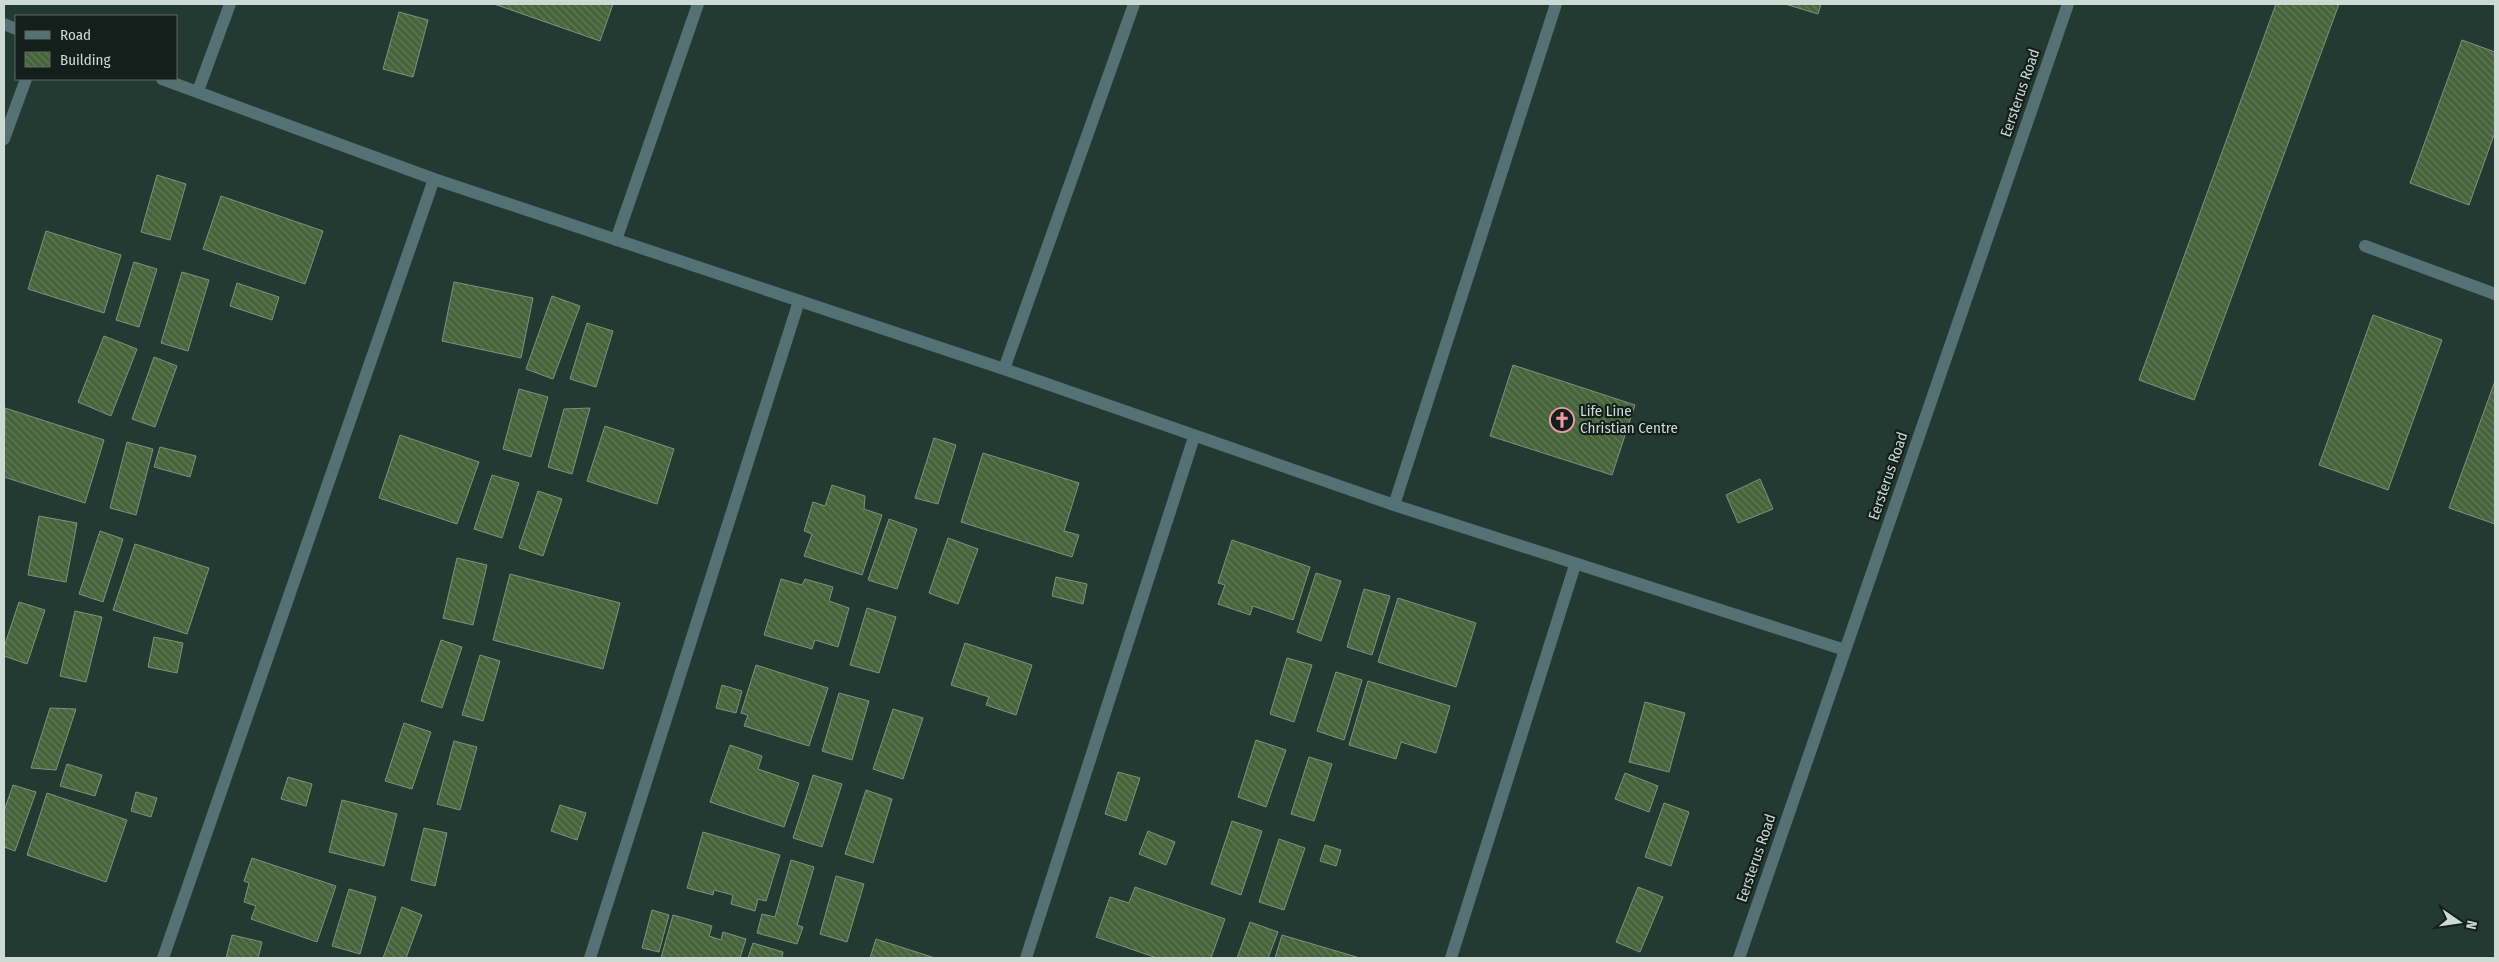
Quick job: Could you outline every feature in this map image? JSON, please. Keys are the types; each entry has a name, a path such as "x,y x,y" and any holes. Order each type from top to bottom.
{"street":[{"path":"198,91 230,4"},
{"path":"616,240 698,4"},
{"path":"1004,369 1134,4"},
{"path":"1394,505 1556,4"},
{"name":"Eersterus Road","path":"1739,958 2068,4"},
{"path":"4,139 26,80"},
{"path":"165,80 434,179 1004,369 1194,437 1394,505 1575,565 1845,650"},
{"path":"163,958 434,179"},
{"path":"2365,246 2495,294"},
{"path":"590,958 799,300"},
{"path":"1026,958 1194,437"},
{"path":"1451,958 1575,565"}],"building":[{"path":"494,4 613,4 600,41"},
{"path":"1785,4 1821,4 1818,14"},
{"path":"2276,4 2339,4 2194,400 2139,380"},
{"path":"399,12 428,20 413,77 383,69"},
{"path":"2462,40 2495,52 2495,132 2469,205 2410,183"},
{"path":"157,175 186,184 170,240 141,232"},
{"path":"221,196 323,231 305,284 203,249"},
{"path":"46,231 121,255 104,313 28,289"},
{"path":"134,262 157,269 139,327 116,320"},
{"path":"182,272 209,280 188,351 161,343"},
{"path":"454,282 533,298 521,358 442,341"},
{"path":"237,283 279,297 272,320 230,306"},
{"path":"552,296 580,306 553,379 526,369"},
{"path":"2373,315 2442,340 2388,490 2319,465"},
{"path":"587,323 613,331 596,387 570,379"},
{"path":"104,336 137,349 111,416 78,402"},
{"path":"154,357 177,366 155,427 132,419"},
{"name":"Life Line Christian Centre","path":"1513,365 1635,405 1612,475 1490,436"},
{"path":"2495,381 2495,524 2449,508"},
{"path":"519,389 548,397 531,457 503,449"},
{"path":"5,408 104,440 85,503 4,477"},
{"path":"590,408 572,474 548,467 564,409"},
{"path":"605,426 674,449 657,504 587,481"},
{"path":"400,435 479,462 457,524 379,498"},
{"path":"934,438 956,445 938,504 915,498"},
{"path":"127,442 153,449 136,515 110,508"},
{"path":"160,447 196,456 190,477 154,467"},
{"path":"983,453 1079,483 1064,531 1079,535 1072,557 961,522"},
{"path":"492,475 519,483 502,538 474,529"},
{"path":"1760,479 1773,509 1738,523 1726,495"},
{"path":"832,485 865,496 864,509 882,515 862,575 804,556 812,534 804,531 813,502 825,506"},
{"path":"538,491 562,499 543,556 519,548"},
{"path":"39,516 77,523 66,582 28,575"},
{"path":"889,519 917,529 897,589 868,580"},
{"path":"100,531 123,539 103,602 79,594"},
{"path":"948,538 978,549 958,604 929,593"},
{"path":"1232,540 1310,567 1293,620 1253,606 1250,615 1218,604 1225,585 1218,583"},
{"path":"135,544 209,568 187,634 113,610"},
{"path":"457,558 487,565 473,625 443,618"},
{"path":"1316,573 1341,581 1321,641 1297,632"},
{"path":"510,574 620,603 603,669 493,640"},
{"path":"1056,577 1087,584 1083,604 1052,596"},
{"path":"781,579 802,585 805,579 833,587 829,601 849,608 838,647 815,640 812,649 764,635"},
{"path":"1364,589 1390,596 1372,655 1347,647"},
{"path":"1398,598 1476,623 1456,687 1378,662"},
{"path":"19,602 45,610 27,664 4,656 4,647"},
{"path":"867,608 896,617 879,673 850,665"},
{"path":"75,611 102,617 86,682 60,676"},
{"path":"154,637 183,643 177,673 148,667"},
{"path":"441,640 462,647 442,708 421,701"},
{"path":"965,643 1032,665 1016,715 986,705 989,697 951,685"},
{"path":"480,655 500,661 483,721 462,715"},
{"path":"1287,658 1312,665 1294,722 1270,714"},
{"path":"756,665 828,688 809,746 744,726 748,715 741,713"},
{"path":"1336,672 1362,680 1344,740 1317,731"},
{"path":"1368,681 1450,706 1436,753 1401,742 1396,759 1349,745"},
{"path":"722,685 742,691 736,713 716,708"},
{"path":"839,693 869,701 852,760 822,751"},
{"path":"1645,702 1685,713 1669,772 1629,762"},
{"path":"50,708 76,709 56,770 31,768"},
{"path":"893,709 923,718 903,779 873,769"},
{"path":"404,723 431,732 412,789 385,781"},
{"path":"1256,740 1286,750 1266,807 1238,797"},
{"path":"454,741 477,747 460,810 437,804"},
{"path":"730,745 762,756 758,769 799,783 784,827 710,802"},
{"path":"1309,757 1332,764 1314,821 1291,814"},
{"path":"67,764 102,775 95,796 60,786"},
{"path":"1118,772 1140,778 1126,821 1105,814"},
{"path":"1625,773 1658,786 1649,812 1615,799"},
{"path":"813,775 842,784 822,847 793,838"},
{"path":"288,777 312,784 306,806 281,799"},
{"path":"13,785 36,792 15,851 4,847 4,811"},
{"path":"866,790 892,799 873,863 845,854"},
{"path":"136,792 157,798 151,817 131,811"},
{"path":"47,793 127,820 106,882 27,855"},
{"path":"342,800 397,814 384,866 329,852"},
{"path":"1664,803 1689,812 1671,866 1645,857"},
{"path":"560,805 586,813 577,840 551,831"},
{"path":"1232,821 1262,831 1241,895 1211,884"},
{"path":"424,828 447,833 435,886 411,880"},
{"path":"1148,831 1175,842 1166,865 1139,854"},
{"path":"703,832 780,855 766,901 758,899 755,911 731,904 733,895 714,890 713,895 687,888"},
{"path":"1279,839 1305,848 1284,910 1259,902"},
{"path":"1325,845 1341,850 1336,866 1320,861"},
{"path":"252,858 336,886 317,942 251,919 256,906 244,902 249,883 244,881"},
{"path":"791,860 814,867 797,925 803,927 797,944 757,933 762,914 775,917"},
{"path":"836,876 864,884 847,942 820,934"},
{"path":"1135,887 1225,919 1211,958 1157,958 1096,937 1110,897 1129,903"},
{"path":"1638,887 1663,897 1640,952 1616,942"},
{"path":"349,889 376,897 360,954 332,946"},
{"path":"402,907 422,915 406,958 383,958"},
{"path":"652,910 669,915 659,952 642,948"},
{"path":"673,915 712,926 709,936 721,940 723,932 746,939 740,958 661,958"},
{"path":"1250,922 1278,932 1268,958 1237,958"},
{"path":"232,935 262,942 258,958 226,958"},
{"path":"1282,935 1360,958 1275,958"},
{"path":"876,939 935,958 870,958"},
{"path":"753,943 783,952 782,958 748,958"}],"place":[{"name":"Life Line Christian Centre","path":"1562,420"}]}
